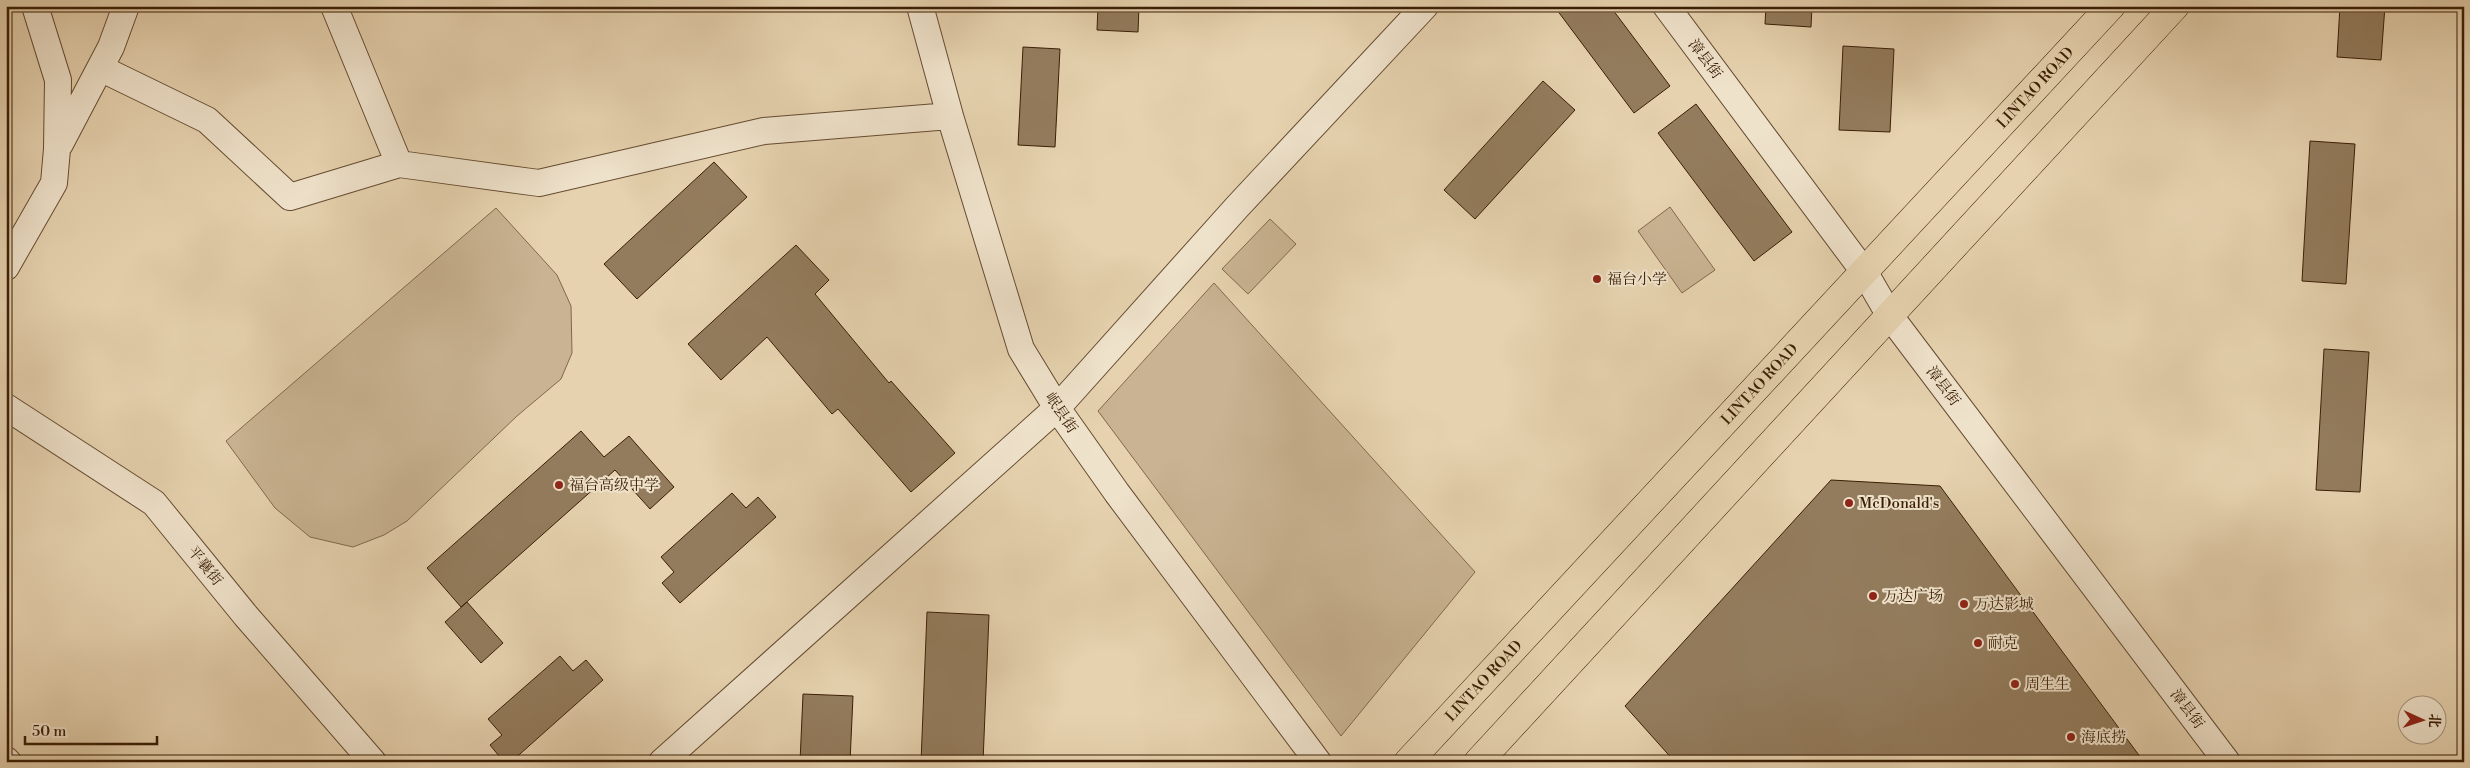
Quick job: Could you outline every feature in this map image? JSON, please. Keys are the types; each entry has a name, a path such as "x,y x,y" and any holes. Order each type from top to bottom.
{"main road":[{"name":"LINTAO ROAD","path":"1408,762 1865,273 2111,6"},
{"path":"1478,762 2176,6"}],"street":[{"path":"6,267 54,183 58,150 58,80 35,6"},
{"path":"58,150 111,47 126,6"},
{"path":"334,6 399,164"},
{"name":"岷县街","path":"920,6 950,116 1021,349 1057,408 1117,493 1318,762"},
{"path":"662,762 1057,408 1238,206 1425,6"},
{"name":"漳县街","path":"1666,6 1865,273 1890,316 2227,762"},
{"path":"100,68 207,120 290,197 399,164 539,183 764,131 950,116"},
{"name":"平襄街","path":"6,407 154,503 246,616 373,762"}],"shaded area":[{"path":"1670,207 1715,270 1682,293 1638,231"},
{"path":"496,208 557,275 571,306 572,353 561,379 517,416 407,521 384,535 353,547 310,537 275,508 226,441"},
{"path":"1270,219 1296,244 1248,294 1222,269"},
{"path":"1214,283 1475,572 1341,736 1098,411"}],"building":[{"path":"1098,6 1139,6 1138,32 1097,30"},
{"path":"1554,6 1610,6 1670,86 1634,113"},
{"path":"1766,6 1812,6 1811,27 1765,24"},
{"path":"2340,6 2385,6 2381,60 2337,57"},
{"path":"1843,46 1894,49 1890,132 1839,130"},
{"path":"1023,47 1060,49 1055,147 1018,145"},
{"path":"1543,81 1575,110 1475,219 1444,190"},
{"path":"1696,104 1792,232 1754,261 1658,133"},
{"path":"2310,141 2355,144 2346,284 2302,281"},
{"path":"714,162 747,197 637,299 604,264"},
{"path":"796,245 829,280 815,294 889,383 891,381 955,453 911,492 838,409 832,414 767,337 721,380 688,344"},
{"path":"2324,349 2369,352 2360,492 2316,490"},
{"path":"581,431 604,457 629,436 674,487 650,509 615,470 461,607 427,568"},
{"name":"万达广场","path":"1831,480 1940,486 2144,762 1675,762 1625,706"},
{"path":"732,493 746,508 758,497 776,517 680,603 662,583 674,572 661,557"},
{"path":"467,602 503,643 481,663 445,622"},
{"path":"927,612 989,615 983,762 921,762"},
{"path":"560,656 573,671 586,660 603,680 511,762 504,762 490,745 502,735 488,719"},
{"path":"803,694 853,696 850,762 800,762"}],"place":[{"name":"福台小学","path":"1597,279"},
{"name":"福台高级中学","path":"559,485"},
{"name":"McDonald's","path":"1849,503"},
{"name":"万达广场","path":"1873,596"},
{"name":"万达影城","path":"1964,604"},
{"name":"耐克","path":"1978,643"},
{"name":"周生生","path":"2015,684"},
{"name":"海底捞","path":"2071,737"}]}
